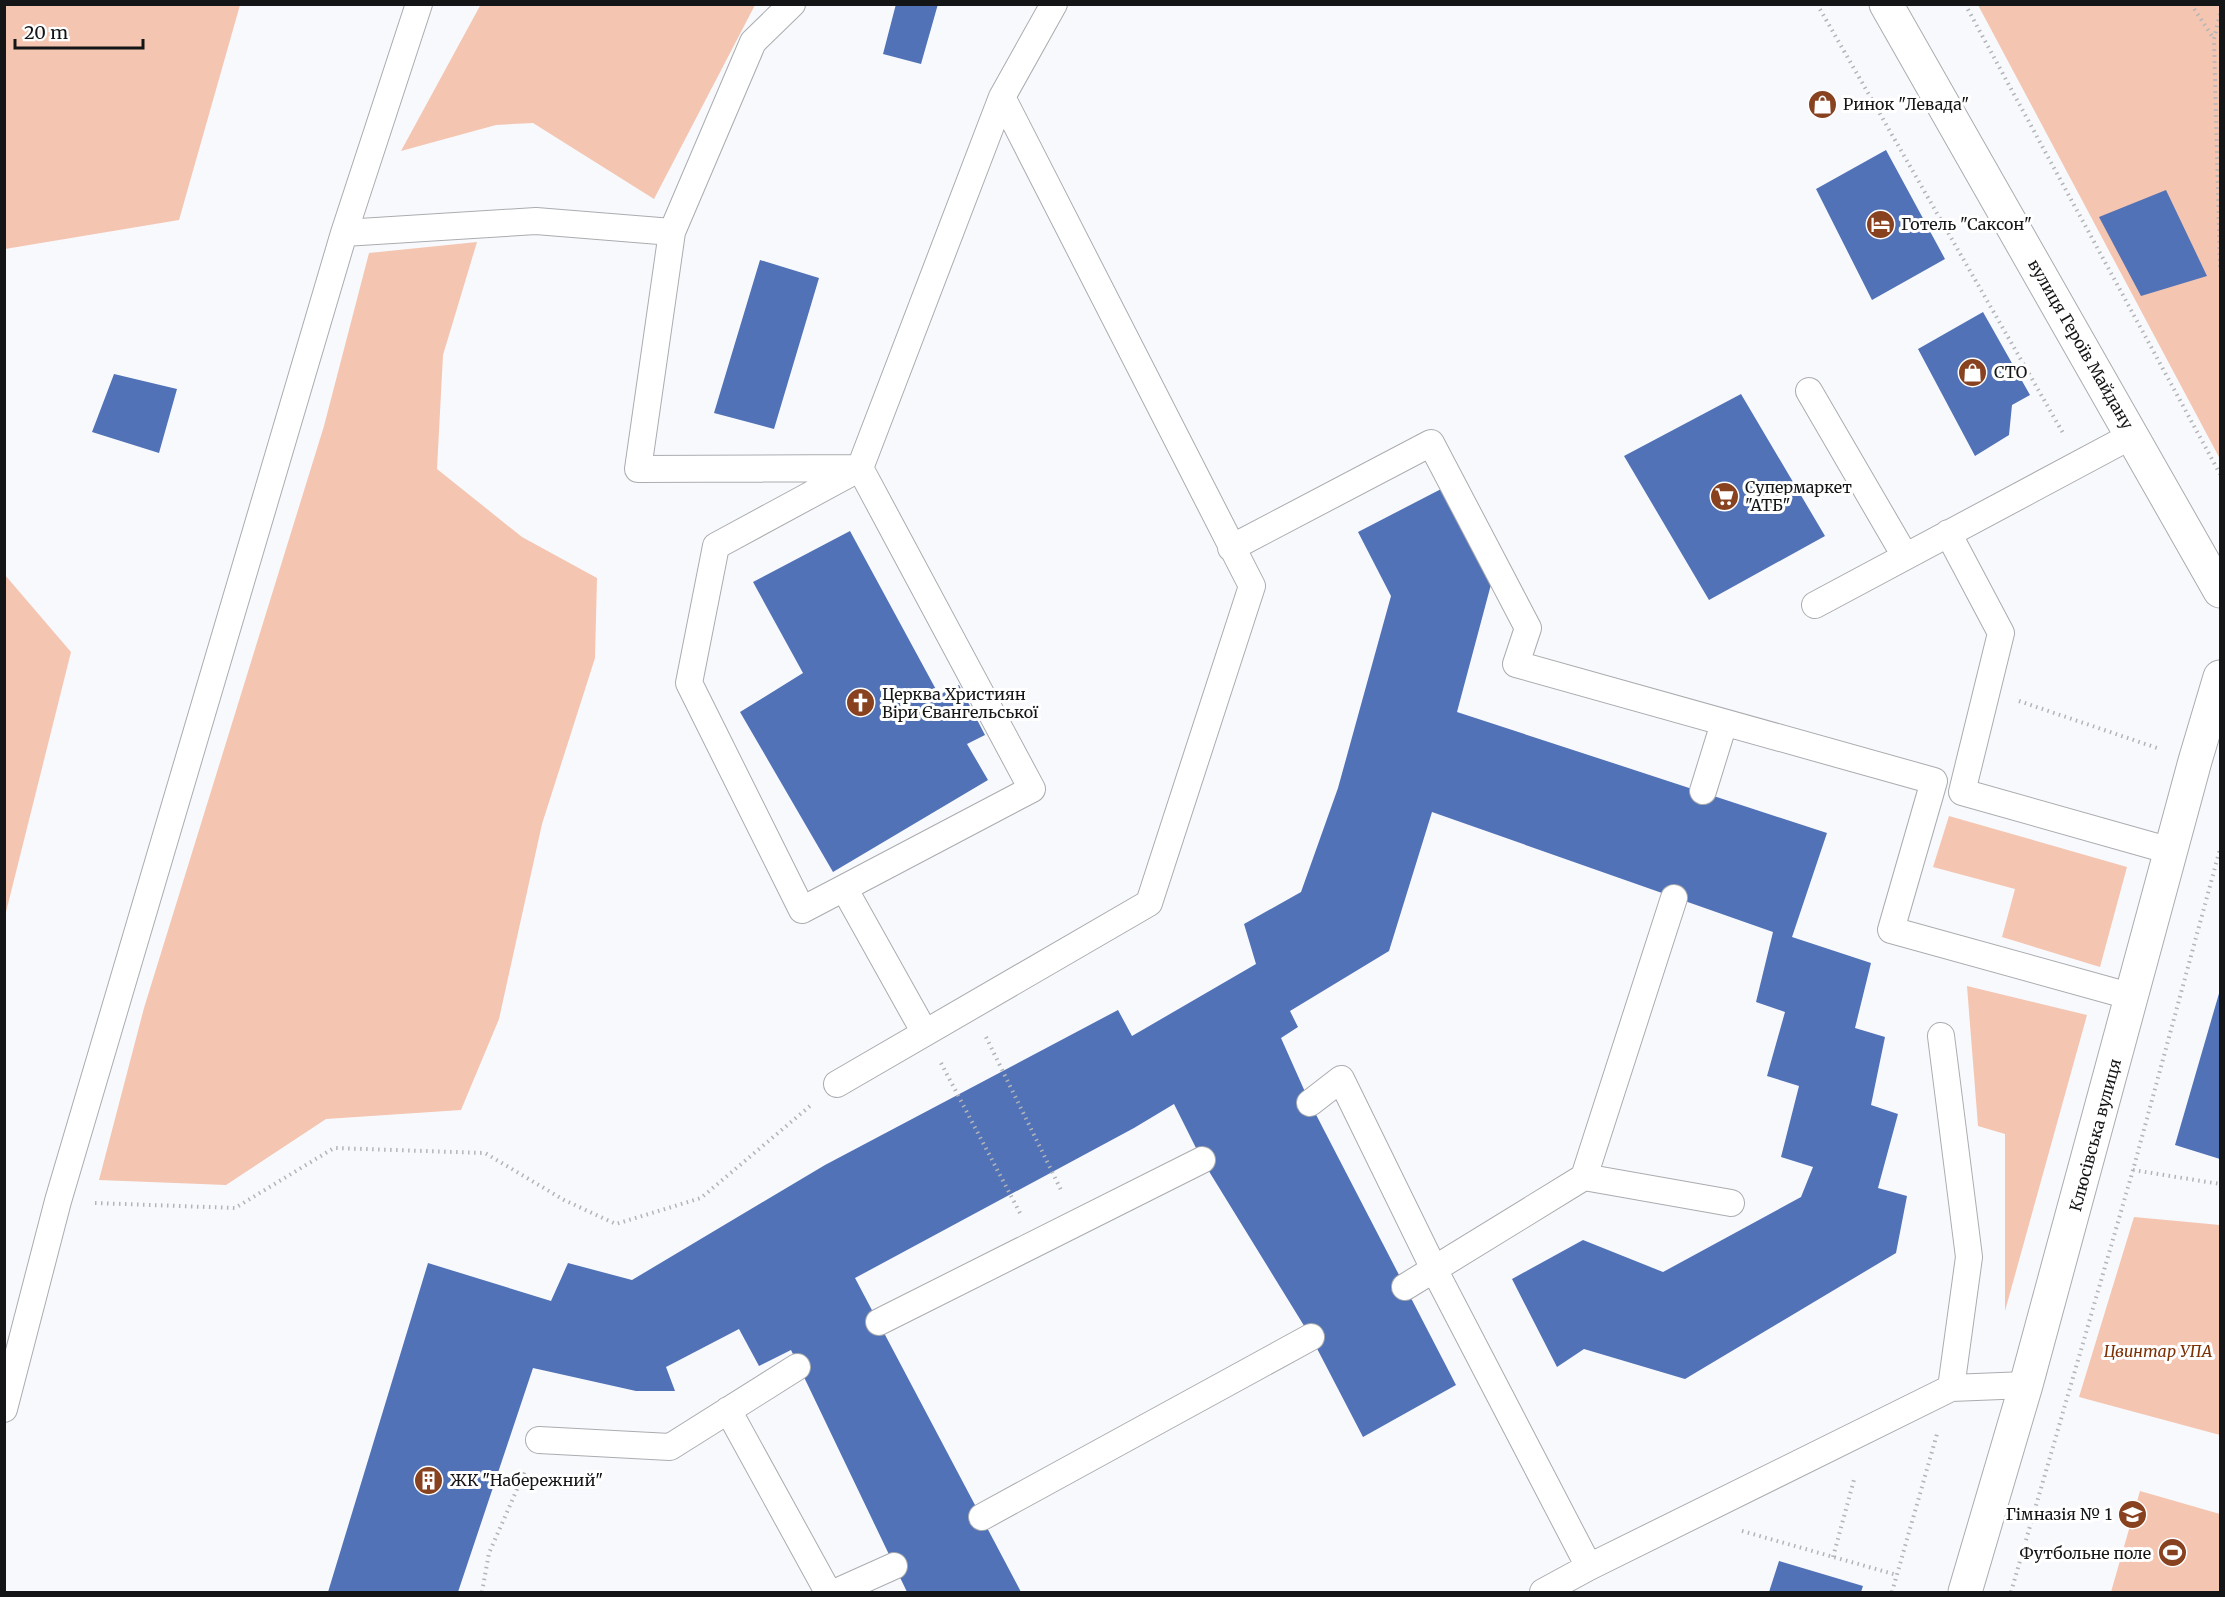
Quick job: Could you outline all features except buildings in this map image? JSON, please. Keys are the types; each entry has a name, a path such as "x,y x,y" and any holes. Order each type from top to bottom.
{"street":[{"name":"вулиця Героїв Майдану","path":"1886,4 2220,591"},
{"name":"Клюсівська вулиця","path":"1965,1593 2026,1385 2133,997 2195,761 2219,686"}],"lane":[{"path":"4,1409 58,1201 344,233 419,4"},
{"path":"792,4 753,42 672,232 638,468 860,468"},
{"path":"860,468 1032,789 802,910 689,683 716,546 860,468 1002,97 1054,4"},
{"path":"837,1084 1149,903 1252,586 1002,97"},
{"path":"344,233 536,221 672,232"},
{"path":"1809,391 1905,556"},
{"path":"1815,605 2133,435"},
{"path":"1232,548 1431,443 1528,628 1516,664 1934,781 1891,930 2133,997"},
{"path":"1948,533 2001,633 1989,691 1962,792 2171,850"},
{"path":"1703,791 1724,723"},
{"path":"844,888 925,1033"},
{"path":"1405,1287 1435,1271 1584,1177 1674,898"},
{"path":"1941,1036 1969,1257 1951,1388"},
{"path":"1310,1102 1341,1079 1435,1271 1589,1567"},
{"path":"879,1322 1202,1160"},
{"path":"1584,1177 1731,1203"},
{"path":"982,1517 1311,1337"},
{"path":"539,1440 670,1447 797,1367"},
{"path":"1543,1593 1589,1567 1951,1388 2026,1385"},
{"path":"728,1410 828,1593"},
{"path":"836,1593 894,1566"}],"path":[{"path":"1817,4 2080,462"},
{"path":"1965,4 2220,474"},
{"path":"2191,4 2214,39"},
{"path":"2220,14 2214,39 2220,268"},
{"path":"1989,691 2195,761"},
{"path":"2011,1593 2133,1170 2220,849"},
{"path":"970,1007 1077,1222"},
{"path":"925,1033 1036,1243"},
{"path":"58,1201 235,1208 334,1148 485,1153 564,1200 616,1224 701,1198 837,1084"},
{"path":"2133,1170 2220,1184"},
{"path":"1892,1593 1951,1388"},
{"path":"482,1593 489,1553 539,1440"},
{"path":"1833,1557 1856,1472"},
{"path":"1691,1516 1897,1575"}],"green space":[{"path":"481,4 755,5 654,199 533,123 496,125 401,151"},
{"path":"4,5 240,5 179,220 5,249"},
{"path":"1978,5 2220,5 2220,459"},
{"path":"477,242 443,355 437,469 522,537 597,578 595,658 542,824 499,1019 461,1110 326,1119 226,1185 99,1180 144,1008 324,426 369,253"},
{"path":"4,575 71,652 5,916"},
{"path":"1949,816 2127,867 2100,967 2002,937 2015,889 1933,867"},
{"path":"1967,986 2087,1015 2005,1311 2005,1134 1978,1126"},
{"name":"Цвинтар УПА","path":"2134,1217 2220,1225 2220,1435 2079,1397"},
{"name":"Футбольне поле","path":"2140,1491 2220,1514 2220,1592 2111,1592"}],"place":[{"name":"Ринок \"Левада\"","path":"1822,104"},
{"name":"Готель \"Саксон\"","path":"1880,224"},
{"name":"СТО","path":"1973,372"},
{"name":"Супермаркет \"АТБ\"","path":"1724,496"},
{"name":"Церква Християн Віри Євангельської","path":"861,703"},
{"name":"ЖК \"Набережний\"","path":"429,1480"},
{"name":"Гімназія № 1","path":"2133,1514"},
{"name":"Футбольне поле","path":"2172,1553"}]}
